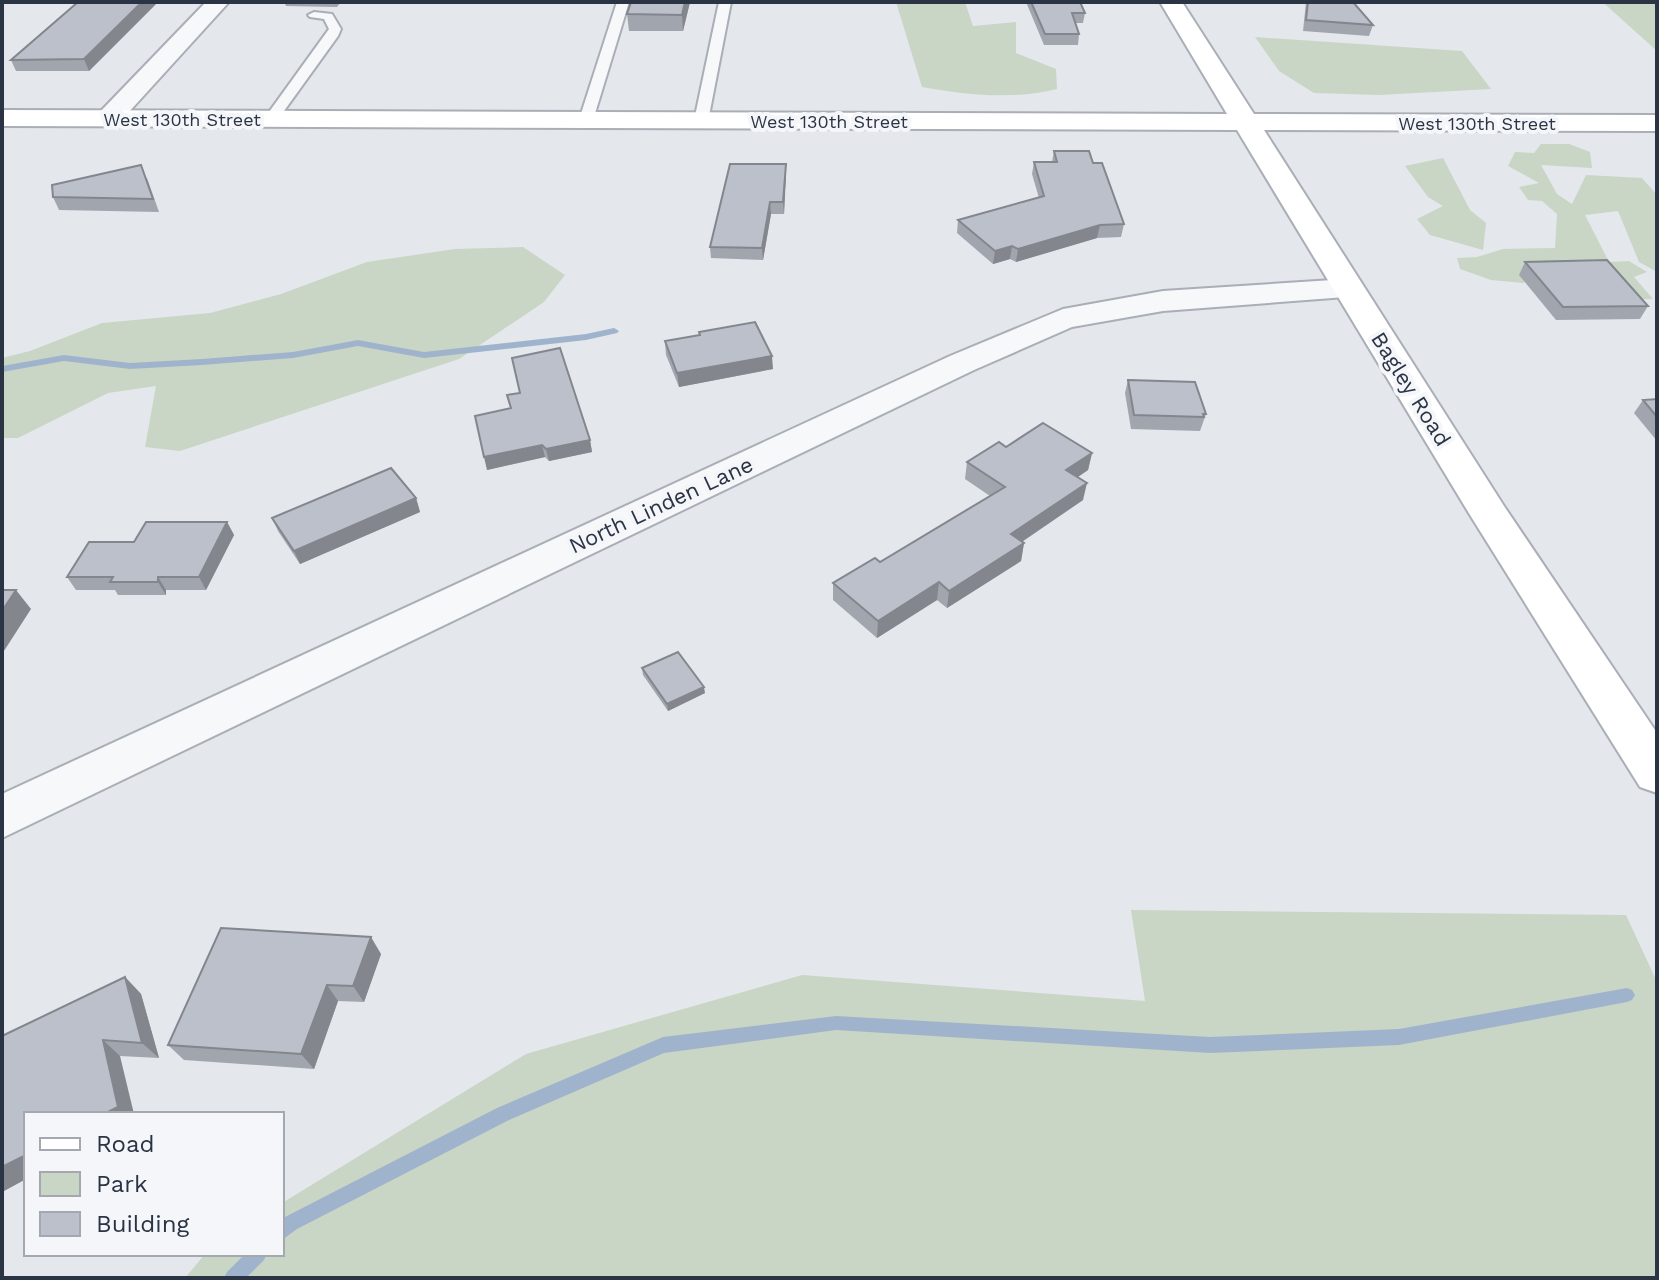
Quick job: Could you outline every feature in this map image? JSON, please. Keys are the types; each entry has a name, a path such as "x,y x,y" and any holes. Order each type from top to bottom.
{"main road":[{"name":"Bagley Road","path":"1171,2 1348,289 1657,773"},
{"name":"West 130th Street","path":"2,118 1657,123"}],"street":[{"path":"108,119 218,2"},
{"name":"North Linden Lane","path":"2,817 962,363 1063,319 1163,301 1348,289"}],"lane":[{"path":"586,120 623,2"},
{"path":"701,121 725,2"},
{"path":"271,119 313,65 335,29 328,16 314,15"}],"green space":[{"path":"896,2 965,2 973,26 1016,22 1016,53 1056,69 1057,89 990,95 922,87"},
{"path":"1602,2 1657,2 1657,51 1607,6"},
{"path":"1255,37 1462,51 1491,89 1379,95 1314,93 1279,71"},
{"path":"1541,144 1569,144 1590,152 1592,168 1541,165 1557,194 1572,204 1586,175 1642,178 1657,195 1657,272 1639,262 1618,211 1585,215 1609,262 1629,261 1647,272 1634,277 1653,299 1589,301 1536,272 1523,283 1491,280 1460,269 1457,258 1477,257 1503,249 1555,248 1557,214 1542,201 1528,200 1519,187 1539,183 1508,166 1515,152 1534,153"},
{"path":"1443,158 1470,210 1486,223 1483,250 1430,235 1417,219 1443,206 1428,197 1405,166"},
{"path":"523,247 565,275 544,302 459,359 180,451 145,447 156,386 108,393 18,438 2,438 2,358 30,351 102,323 210,313 281,294 367,262 455,249"},
{"path":"1131,910 1626,915 1657,982 1657,1278 185,1278 203,1256 284,1256 284,1202 526,1054 802,975 1145,1001"}],"building":[{"path":"78,2 142,2 84,59 11,60"},
{"path":"631,2 685,2 682,15 627,14"},
{"path":"1031,2 1080,2 1085,13 1072,13 1079,34 1045,34"},
{"path":"1308,2 1353,2 1373,25 1306,20"},
{"path":"1054,151 1089,151 1093,163 1102,163 1124,224 1100,225 1018,249 1012,246 995,251 958,220 1044,196 1034,162 1057,162"},
{"path":"730,164 786,164 783,202 770,202 762,248 710,247"},
{"path":"141,165 153,199 53,197 52,185"},
{"path":"1607,260 1648,306 1563,307 1525,262"},
{"path":"755,322 772,356 677,373 665,341"},
{"path":"560,348 590,440 546,449 542,445 484,457 475,416 511,408 507,395 520,393 512,358"},
{"path":"1128,380 1195,382 1206,414 1203,414 1204,417 1134,415"},
{"path":"1657,399 1657,417 1643,400"},
{"path":"1043,423 1092,453 1066,470 1087,483 1011,534 1024,543 949,591 939,582 878,621 833,583 875,558 880,562 1005,487 967,462 999,442 1006,447"},
{"path":"391,468 416,498 294,551 272,518"},
{"path":"146,522 227,522 199,577 158,577 158,582 110,582 113,577 67,577 89,542 134,542"},
{"path":"2,590 16,590 2,611"},
{"path":"678,652 704,687 667,704 642,668"},
{"path":"221,928 371,937 353,986 327,985 301,1054 168,1045"},
{"path":"125,977 142,1043 103,1040 118,1107 108,1112 24,1112 24,1156 2,1167 2,1036"}],"waterway":[{"path":"2,369 64,358 130,366 202,362 293,355 358,343 424,355 586,337 614,331"},
{"path":"284,1229 503,1114 663,1045 836,1023 1210,1045 1399,1037 1627,995"},
{"path":"233,1278 256,1256"}]}
